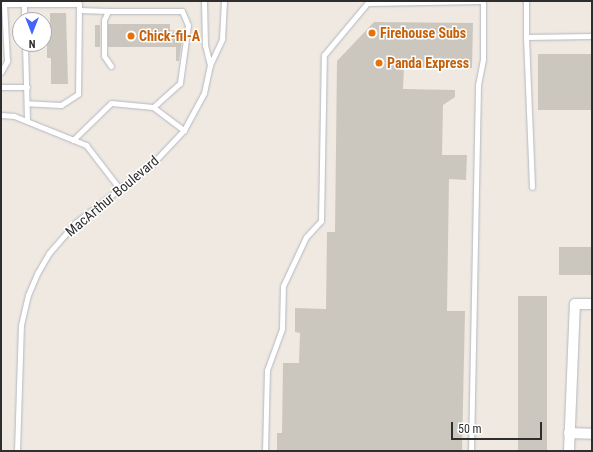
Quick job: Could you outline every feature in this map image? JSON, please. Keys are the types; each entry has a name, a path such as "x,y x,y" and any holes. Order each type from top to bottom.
{"street":[{"path":"569,451 575,304 592,304"},
{"path":"569,433 592,434"}],"lane":[{"path":"204,1 205,44 210,65"},
{"path":"210,65 222,40 224,1"},
{"path":"265,451 267,370 282,329 283,286 306,237 321,222 324,55 369,2 483,1 483,59 478,86 471,451"},
{"path":"526,1 532,187"},
{"path":"1,72 7,61 3,4 79,4 78,94 60,105 27,103"},
{"path":"24,4 24,12"},
{"path":"79,10 182,11 188,25 180,83 153,107"},
{"path":"108,11 104,20 104,56 111,66"},
{"path":"526,37 592,36"},
{"path":"25,52 27,121"},
{"name":"MacArthur Boulevard","path":"16,451 21,324 28,295 47,257 63,235 119,188 152,164 184,130 204,92 210,65"},
{"path":"1,87 27,87"},
{"path":"73,140 111,103 153,107 184,130"},
{"path":"1,115 14,116 86,145 119,188"}],"building":[{"path":"52,13 66,13 68,84 51,84 51,58 47,58 47,52 52,52"},
{"path":"374,22 473,23 472,68 404,67 403,89 455,90 455,97 443,105 442,155 467,155 466,180 449,179 447,311 465,311 462,451 277,451 277,433 282,433 283,363 299,363 300,333 295,332 295,308 326,309 327,232 335,232 337,61"},
{"path":"108,24 170,24 170,30 183,32 179,61 176,61 176,47 108,47"},
{"path":"95,25 100,25 100,47 95,47"},
{"path":"538,54 592,54 592,110 538,110"},
{"path":"559,247 592,247 592,275 559,275"},
{"path":"518,296 547,296 547,451 518,451"}],"place":[{"name":"Firehouse Subs","path":"372,33"},
{"name":"Chick-fil-A","path":"131,36"},
{"name":"Panda Express","path":"379,63"}]}
